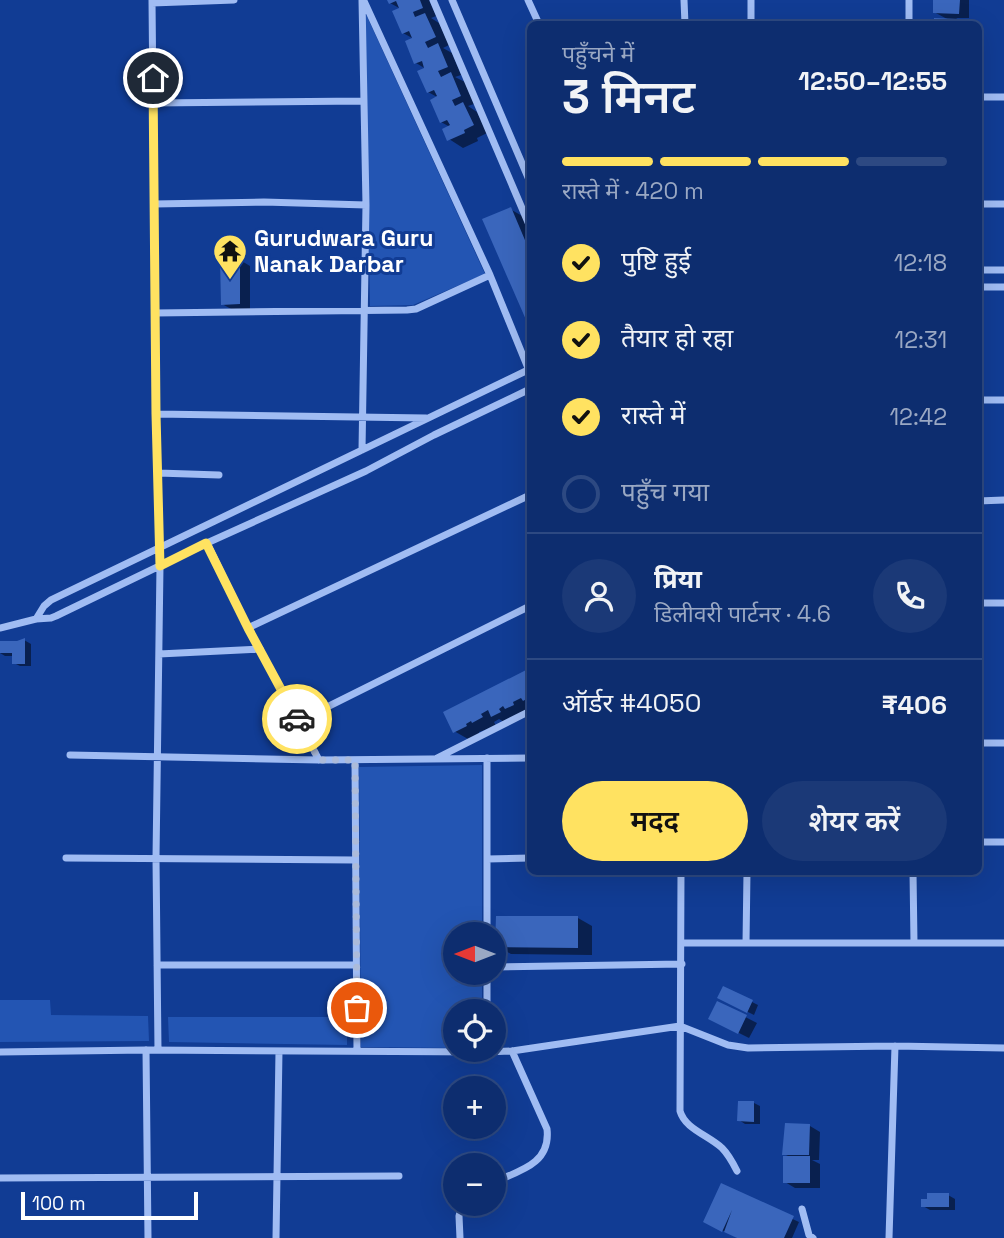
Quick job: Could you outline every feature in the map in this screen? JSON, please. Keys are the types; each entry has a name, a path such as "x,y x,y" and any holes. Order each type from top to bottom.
{"street":[{"path":"158,1050 156,858 160,566 152,1 234,0"},
{"path":"362,450 366,205 363,0"},
{"path":"363,0 527,364"},
{"path":"433,0 527,221"},
{"path":"452,0 527,175"},
{"path":"538,0 529,2 538,21"},
{"path":"684,0 685,21"},
{"path":"751,0 751,21"},
{"path":"909,0 909,21"},
{"path":"982,97 1004,97"},
{"path":"153,103 364,102"},
{"path":"154,204 264,202 366,205"},
{"path":"982,204 1004,204"},
{"path":"982,270 1004,270"},
{"path":"155,313 416,309 489,275"},
{"path":"982,287 1004,287"},
{"path":"36,619 51,600 426,418 527,372"},
{"path":"0,628 56,616 206,543 366,471 527,390"},
{"path":"982,400 1004,400"},
{"path":"156,414 426,418"},
{"path":"158,473 219,475"},
{"path":"248,628 527,496"},
{"path":"982,500 1004,500"},
{"path":"206,543 319,760"},
{"path":"982,603 1004,604"},
{"path":"299,722 527,608"},
{"path":"159,654 260,649"},
{"path":"436,759 527,712"},
{"path":"982,743 1004,743"},
{"path":"70,754 319,760 527,758"},
{"path":"487,758 487,922"},
{"path":"355,760 358,1051"},
{"path":"982,842 1004,842"},
{"path":"66,858 355,860"},
{"path":"487,859 527,858"},
{"path":"681,875 679,1103 682,1118 687,1124 720,1146 737,1171"},
{"path":"746,943 747,875"},
{"path":"913,875 914,943"},
{"path":"682,943 1004,943"},
{"path":"506,967 682,964"},
{"path":"157,965 356,965"},
{"path":"506,1051 680,1026 738,1047 1004,1048"},
{"path":"889,1238 895,1046"},
{"path":"146,1050 148,1238"},
{"path":"276,1238 279,1051"},
{"path":"0,1052 443,1051"},
{"path":"506,1177 529,1167 537,1160 548,1139 547,1129 512,1051"},
{"path":"0,1178 399,1176"},
{"path":"802,1209 809,1235 813,1238"},
{"path":"460,1216 460,1238"}],"shaded area":[{"path":"365,12 485,274 413,305 370,306"},
{"path":"482,765 482,922 443,922 443,985 482,985 482,999 443,999 443,1048 361,1047 359,767"},
{"path":"0,1000 50,1000 51,1015 148,1016 149,1041 0,1042"},
{"path":"168,1017 347,1017 347,1045 169,1042"}],"building":[{"path":"387,0 420,0 423,8 413,12 415,17 425,13 436,37 425,42 428,48 438,43 448,67 438,71 441,77 451,72 461,96 452,100 455,106 463,102 474,125 464,130 465,133 447,141 442,129 450,125 447,120 440,123 430,100 437,96 434,90 427,93 417,71 424,68 422,61 414,64 405,41 412,38 409,31 402,34 392,11 399,8 396,1 389,4"},
{"path":"933,0 960,0 959,14 933,13"},
{"path":"934,18 961,19 961,21 934,21"},
{"path":"511,207 527,245 527,322 482,219"},
{"name":"Gurudwara Guru Nanak Darbar","path":"220,258 240,258 240,304 221,305"},
{"path":"25,638 25,664 12,664 12,653 0,653 0,641"},
{"path":"527,670 527,699 523,701 521,698 505,709 503,706 499,709 501,712 491,717 488,710 481,714 483,717 472,723 471,721 453,733 443,712"},
{"path":"496,916 578,916 578,948 506,947 506,922 496,922"},
{"path":"723,986 753,1000 747,1013 717,998"},
{"path":"717,1001 747,1015 738,1034 708,1019"},
{"path":"738,1101 754,1101 754,1122 737,1121"},
{"path":"785,1123 810,1124 809,1155 782,1155"},
{"path":"783,1156 810,1156 810,1183 783,1183"},
{"path":"721,1183 794,1216 784,1238 737,1238 724,1232 732,1210 722,1232 703,1222"},
{"path":"927,1193 949,1193 949,1207 921,1207 921,1199 927,1199"}],"way so far":[{"path":"297,719 319,760 355,760 357,1008"}],"place":[{"name":"Gurudwara Guru Nanak Darbar","path":"230,281"}],"route":[{"path":"153,78 160,566 206,543 297,719"}]}
